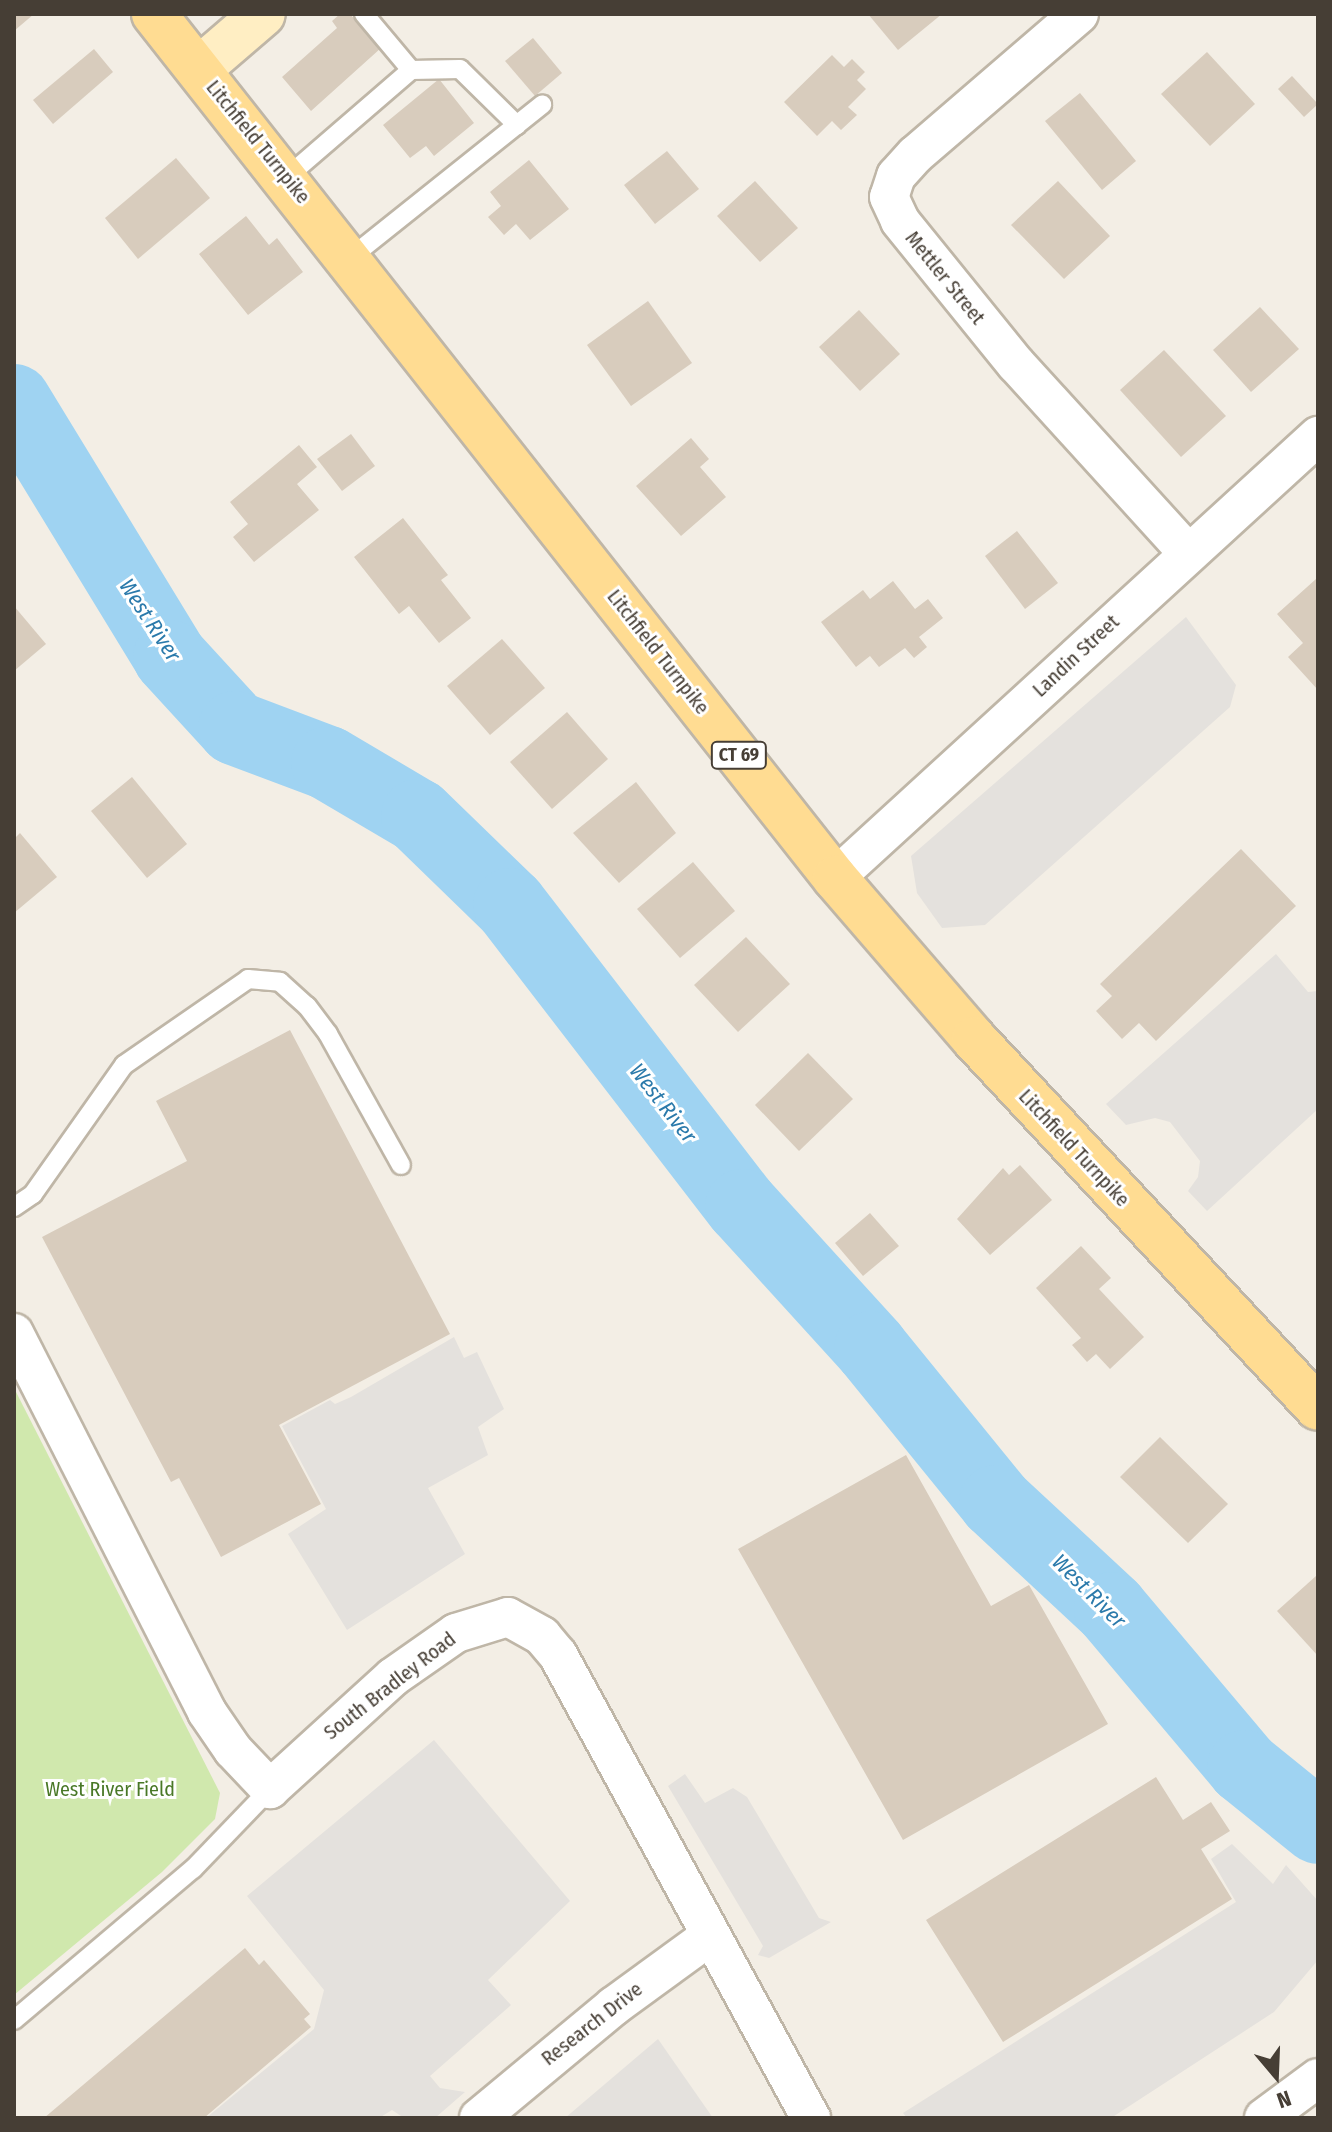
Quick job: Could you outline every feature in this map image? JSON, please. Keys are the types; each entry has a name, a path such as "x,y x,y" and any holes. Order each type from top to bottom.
{"main road":[{"name":"Litchfield Turnpike","path":"154,14 287,177 835,878 974,1039 1318,1408"},
{"path":"199,69 263,14"}],"street":[{"name":"Mettler Street","path":"1079,14 915,155 896,176 889,197 900,221 1016,364 1187,552"},
{"name":"Landin Street","path":"835,878 1187,552 1318,436"},
{"path":"14,1333 207,1712 233,1750 270,1789"},
{"name":"South Bradley Road","path":"270,1789 321,1739 432,1647 483,1621 508,1617 542,1636 558,1655 811,2118"},
{"name":"Research Drive","path":"479,2118 614,2006 710,1936"},
{"path":"1264,2118 1318,2078"}],"lane":[{"path":"364,14 411,70"},
{"path":"287,177 411,70 460,69 517,125"},
{"path":"350,258 542,105"},
{"path":"14,1207 33,1194 124,1065 248,979 280,982 307,1006 328,1034 401,1165"},
{"path":"14,2020 193,1869 270,1789"}],"green space":[{"name":"West River Field","path":"14,1388 220,1793 215,1819 162,1872 14,1995"}],"shaded area":[{"path":"1186,617 1236,685 1230,707 985,925 942,928 917,893 911,856"},
{"path":"1276,954 1308,992 1318,991 1318,1109 1207,1211 1188,1191 1198,1177 1200,1161 1170,1122 1155,1118 1126,1125 1106,1104"},
{"path":"454,1337 464,1358 477,1352 504,1409 478,1427 488,1455 428,1488 465,1554 347,1630 288,1534 326,1509 282,1426 330,1400 335,1404 351,1397"},
{"path":"434,1740 570,1901 488,1980 511,2005 430,2076 440,2088 465,2092 435,2118 404,2118 392,2110 379,2118 206,2118 314,2029 324,1990 247,1896"},
{"path":"685,1774 705,1803 733,1788 747,1797 819,1918 831,1922 769,1958 758,1955 763,1946 668,1786"},
{"path":"1232,1844 1273,1884 1286,1865 1318,1901 1318,1960 1274,2012 1111,2118 907,2118 903,2113 1236,1902 1211,1859"},
{"path":"658,2039 713,2118 565,2118"}],"building":[{"path":"14,14 34,14 14,31"},
{"path":"340,14 350,14 381,48 311,111 282,77 337,28 332,21"},
{"path":"868,14 942,14 898,50"},
{"path":"533,38 562,73 535,96 505,61"},
{"path":"94,49 113,72 53,124 33,100"},
{"path":"1207,52 1255,104 1210,146 1161,94"},
{"path":"832,55 844,67 852,59 865,72 857,80 866,89 848,107 857,115 841,130 832,121 817,136 784,102"},
{"path":"1292,76 1318,104 1304,117 1278,89"},
{"path":"439,79 474,123 434,156 426,146 410,158 383,125"},
{"path":"1080,93 1136,161 1102,190 1045,121"},
{"path":"667,151 699,189 655,224 624,185"},
{"path":"176,158 210,198 138,259 105,218"},
{"path":"529,160 569,209 530,240 516,224 504,235 488,217 501,206 490,192"},
{"path":"755,181 798,228 760,262 717,216"},
{"path":"1058,181 1110,236 1064,279 1011,225"},
{"path":"246,216 269,245 277,238 303,272 248,315 199,254"},
{"path":"648,301 692,363 631,406 587,345"},
{"path":"1260,307 1299,349 1251,392 1213,350"},
{"path":"859,310 900,354 860,391 819,347"},
{"path":"1164,350 1226,416 1181,457 1120,390"},
{"path":"351,434 375,466 342,491 317,459"},
{"path":"691,438 709,459 700,467 726,497 681,536 636,486"},
{"path":"299,445 317,467 297,484 319,510 254,562 233,537 248,524 230,502"},
{"path":"403,518 448,575 441,580 471,618 439,643 409,606 399,614 354,557"},
{"path":"1017,531 1058,583 1025,609 985,556"},
{"path":"1316,579 1318,690 1288,657 1303,643 1277,614"},
{"path":"893,581 915,609 928,599 943,618 919,637 927,647 914,658 905,648 879,667 870,656 856,667 821,622 863,590 870,599"},
{"path":"14,606 46,644 14,671"},
{"path":"502,639 545,688 490,735 447,686"},
{"path":"567,712 608,759 552,809 510,762"},
{"path":"132,777 187,844 147,878 91,811"},
{"path":"636,782 676,833 619,883 573,833"},
{"path":"20,833 57,877 14,913 14,839"},
{"path":"1241,849 1296,906 1156,1041 1139,1023 1122,1039 1096,1011 1112,996 1100,984"},
{"path":"693,862 735,911 680,958 637,909"},
{"path":"746,937 790,984 738,1032 694,985"},
{"path":"290,1030 450,1334 279,1425 321,1504 221,1557 179,1478 171,1482 42,1237 187,1161 156,1101"},
{"path":"808,1053 853,1099 799,1151 755,1105"},
{"path":"1020,1165 1052,1200 990,1255 957,1219 1003,1168 1009,1175"},
{"path":"870,1213 899,1246 863,1276 835,1243"},
{"path":"1081,1246 1111,1278 1099,1289 1144,1337 1110,1369 1096,1354 1087,1362 1072,1345 1081,1338 1036,1288"},
{"path":"1160,1437 1228,1504 1188,1543 1120,1477"},
{"path":"906,1455 991,1606 1029,1585 1108,1724 903,1840 738,1549"},
{"path":"1316,1576 1318,1578 1318,1656 1277,1611"},
{"path":"1156,1777 1183,1820 1211,1802 1230,1831 1201,1849 1232,1899 1003,2042 926,1920"},
{"path":"245,1948 259,1965 264,1960 310,2014 304,2019 311,2027 204,2118 44,2118"}],"waterway":[{"name":"West River","path":"14,401 170,657 235,728 328,763 418,816 510,905 742,1206 871,1348 996,1502 1111,1609 1244,1767 1318,1827"}]}
